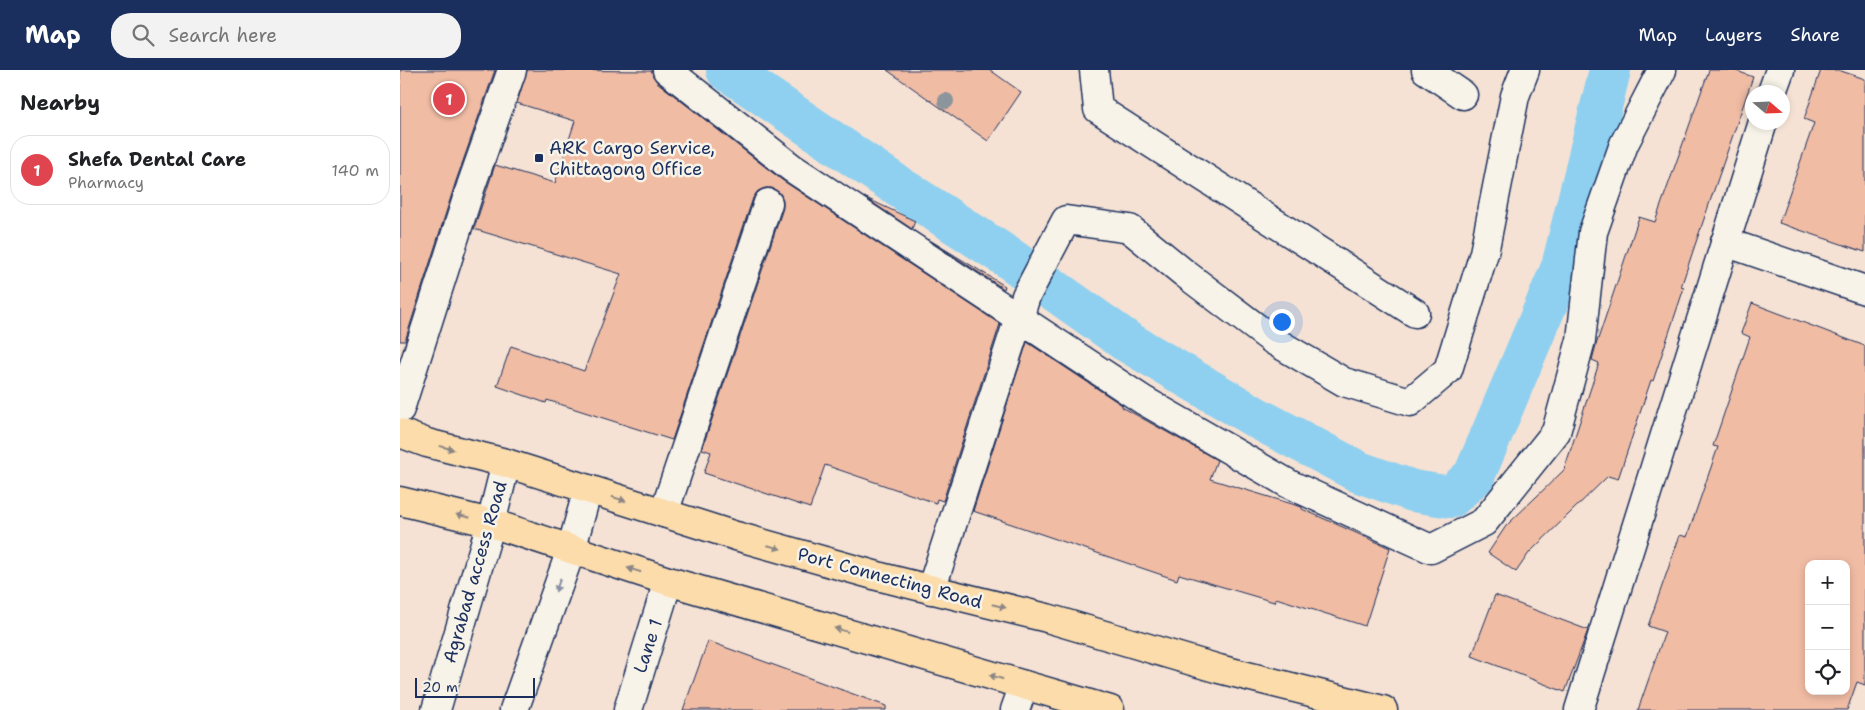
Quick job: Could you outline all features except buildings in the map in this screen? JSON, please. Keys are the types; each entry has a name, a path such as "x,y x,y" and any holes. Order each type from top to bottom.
{"highway":[{"name":"Port Connecting Road","path":"400,433 427,443 506,463 745,539 931,590 1047,618 1219,668 1383,710"},
{"path":"400,501 491,523 668,582 867,638 1020,698 1110,710"}],"street":[{"path":"400,409 470,186 512,70"},
{"path":"667,70 792,168 1143,400 1289,484 1431,549 1484,522 1556,432 1581,340 1593,232 1624,144 1662,70"},
{"path":"1094,70 1098,109 1415,313"},
{"path":"1426,70 1463,95"},
{"path":"931,590 1026,296 1066,220 1130,229 1184,273 1274,340 1344,382 1410,402 1448,370 1484,253 1515,96 1525,70"},
{"path":"1775,85 1780,70"},
{"path":"1579,710 1760,130"},
{"path":"664,513 768,203"},
{"path":"1725,242 1865,290"},
{"name":"Agrabad access Road","path":"436,710 491,523 506,463"},
{"path":"514,710 571,550 588,489"},
{"name":"Lane 1","path":"628,710 668,582"}],"waterway":[{"path":"727,70 905,191 1009,258 1126,341 1257,418 1359,472 1413,491 1451,497 1474,476 1562,267 1610,70"}],"place":[{"name":"Shefa Dental Care","path":"449,99"},
{"name":"ARK Cargo Service, Chittagong Office","path":"539,158"}]}
